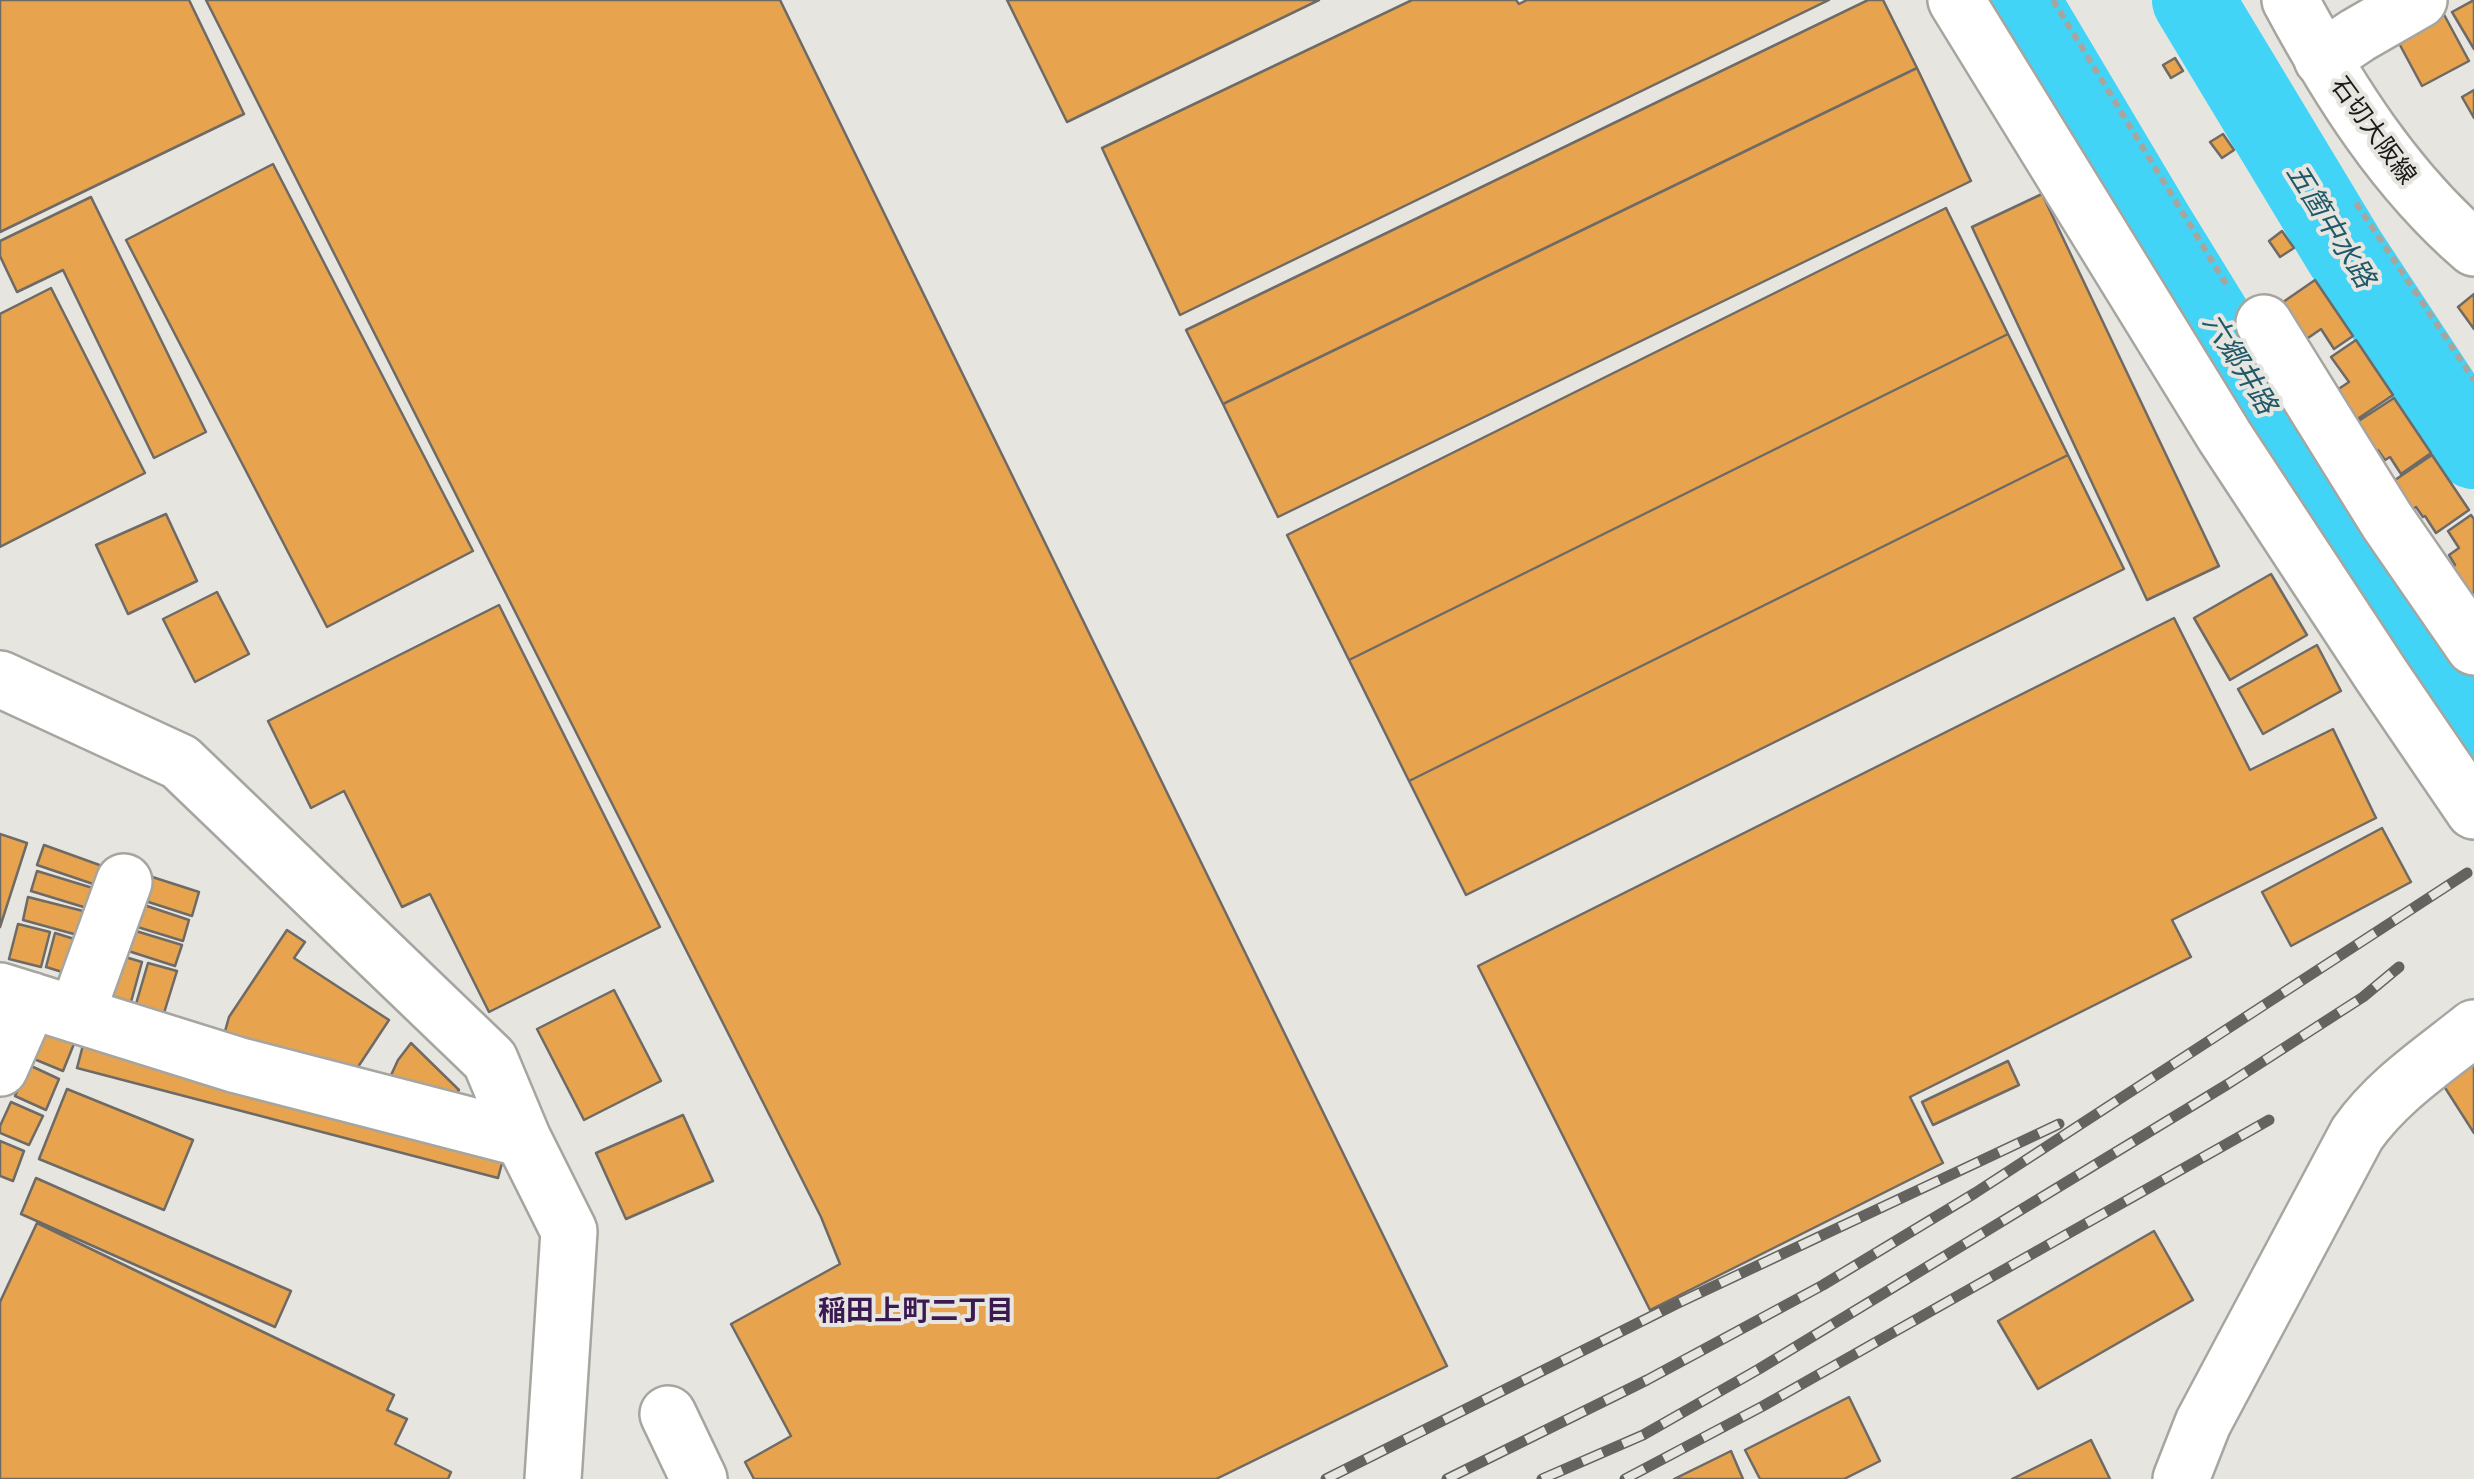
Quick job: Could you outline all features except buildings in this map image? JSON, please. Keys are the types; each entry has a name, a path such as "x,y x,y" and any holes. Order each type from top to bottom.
{"street":[{"path":"1956,0 2225,438 2474,811"},
{"name":"石切大阪線","path":"2290,0 2340,32 2369,131 2417,191 2474,248"},
{"path":"2340,32 2419,0"},
{"path":"2264,323 2377,506 2474,648"},
{"path":"0,679 180,762 490,1060 523,1139 569,1231 554,1479"},
{"path":"0,1068 35,1002 124,882"},
{"path":"35,1002 237,1066 523,1139"},
{"path":"2181,1479 2203,1423 2357,1134 2384,1101 2474,1028"},
{"path":"668,1414 699,1479"}],"path":[{"path":"2052,0 2248,321 2264,323"}],"waterway":[{"name":"六郷井路","path":"2018,0 2261,402 2474,720"},
{"name":"五箇中水路","path":"2193,0 2345,252 2474,448"}],"railway":[{"path":"1447,1479 1647,1380 1823,1285 1975,1193 2467,873"},
{"path":"1542,1479 1643,1435 1759,1369 2228,1084 2363,997 2399,967"},
{"path":"1625,1479 1763,1406 2269,1120"},
{"path":"1326,1479 1676,1304 2059,1124"}],"district":[{"name":"稲田上町二丁目","path":"916,1312"}]}
